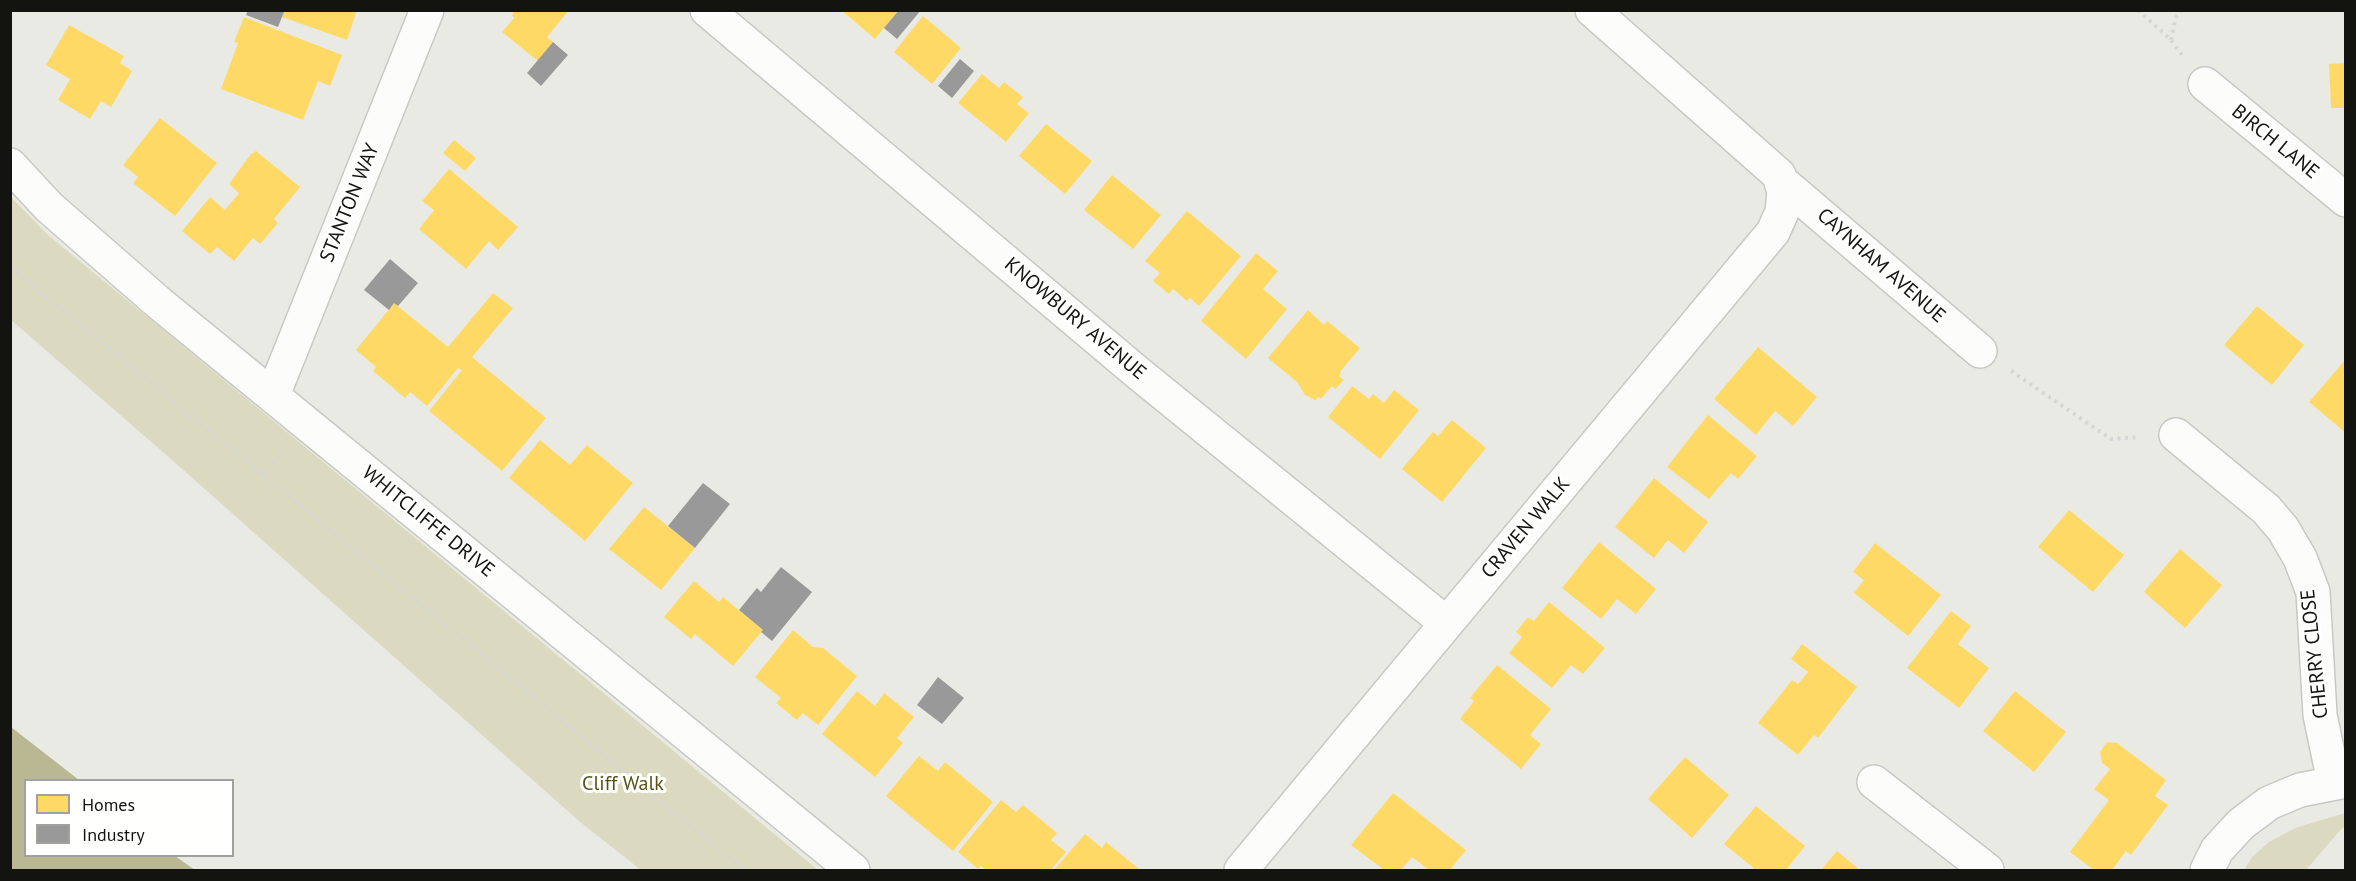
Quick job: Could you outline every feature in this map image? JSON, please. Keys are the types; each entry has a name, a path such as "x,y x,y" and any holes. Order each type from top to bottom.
{"street":[{"name":"STANTON WAY","path":"273,395 427,10"},
{"name":"KNOWBURY AVENUE","path":"706,10 1138,373 1446,623"},
{"name":"CAYNHAM AVENUE","path":"1592,10 1780,178 1980,351"},
{"name":"BIRCH LANE","path":"2205,84 2346,200"},
{"name":"WHITCLIFFE DRIVE","path":"10,165 49,207 93,246 853,870"},
{"name":"CRAVEN WALK","path":"1241,870 1773,232 1782,212 1784,192 1780,178"},
{"name":"CHERRY CLOSE","path":"2176,435 2266,509 2283,529 2300,558 2313,592 2320,715 2340,782"},
{"path":"1874,782 1987,870"},
{"path":"2206,870 2217,850 2241,824 2269,802 2300,790 2340,782"}],"path":[{"path":"2138,10 2171,40 2205,84"},
{"path":"2171,40 2176,17 2181,10"},
{"path":"10,267 744,870"},
{"path":"1980,351 2111,439 2176,435"}],"green space":[{"name":"Cliff Walk","path":"11,197 48,235 818,870 641,870 580,822 11,320"},
{"path":"2345,813 2345,829 2343,827 2306,870 2244,870 2252,857 2269,842 2295,828"}],"shaded area":[{"path":"11,727 78,779 24,779 24,857 176,857 195,870 11,870"}],"building: Homes":[{"path":"279,10 357,10 347,40 282,17 284,12"},
{"path":"515,10 569,10 547,37 553,42 538,61 502,32 514,18 512,15"},
{"path":"841,10 899,10 875,39"},
{"path":"923,16 961,48 932,84 894,52"},
{"path":"244,17 342,55 330,86 318,81 303,120 221,89 238,43 234,42"},
{"path":"69,25 124,56 120,63 132,71 111,107 101,101 90,119 58,100 70,79 46,65"},
{"path":"2346,63 2346,108 2331,108 2329,64"},
{"path":"982,74 999,88 1004,82 1023,97 1017,104 1029,113 1006,142 958,103"},
{"path":"160,118 217,163 175,216 133,183 138,177 123,165"},
{"path":"1046,124 1092,161 1065,194 1019,156"},
{"path":"454,140 476,158 465,171 443,153"},
{"path":"256,151 300,187 274,219 278,223 260,244 253,238 234,261 217,247 210,254 182,231 210,197 225,210 239,193 229,184 251,154"},
{"path":"449,169 518,227 498,250 489,241 466,269 419,229 434,210 422,201"},
{"path":"1112,175 1161,215 1133,249 1084,210"},
{"path":"1187,211 1241,256 1199,306 1190,298 1187,301 1173,289 1169,294 1153,281 1160,273 1145,261"},
{"path":"1256,253 1278,271 1263,289 1287,309 1246,359 1201,321"},
{"path":"493,293 513,308 472,357 546,418 502,471 429,411 462,370 458,368 427,406 410,392 405,398 373,371 376,367 356,350 394,303 448,347"},
{"path":"2257,306 2304,345 2272,385 2224,345"},
{"path":"1308,310 1324,325 1327,321 1360,348 1340,372 1339,376 1344,380 1335,389 1332,386 1321,399 1319,397 1315,400 1305,395 1297,382 1268,358"},
{"path":"1758,347 1817,397 1793,426 1775,411 1756,435 1714,399"},
{"path":"2346,359 2346,433 2309,402"},
{"path":"1352,386 1369,399 1373,394 1384,403 1394,390 1419,410 1380,459 1328,417"},
{"path":"1708,415 1757,456 1738,479 1731,473 1709,499 1667,467"},
{"path":"1452,420 1486,448 1442,502 1402,469 1433,432 1438,436"},
{"path":"540,440 570,465 587,445 633,483 585,541 509,478"},
{"path":"1654,478 1708,522 1684,553 1668,540 1654,558 1615,527"},
{"path":"644,507 695,548 661,590 609,549"},
{"path":"2069,510 2124,555 2093,592 2038,547"},
{"path":"1599,542 1656,589 1636,614 1617,599 1601,619 1562,588"},
{"path":"1875,543 1941,595 1908,636 1854,593 1864,580 1853,572"},
{"path":"2180,549 2222,585 2185,628 2144,592"},
{"path":"694,581 719,602 723,597 763,630 733,666 695,634 691,639 664,617"},
{"path":"1549,602 1605,648 1583,674 1571,665 1552,688 1509,653 1522,637 1516,632 1528,617 1534,621"},
{"path":"1951,611 1971,626 1958,644 1989,668 1959,708 1907,668"},
{"path":"793,630 813,647 823,648 857,676 818,725 803,713 797,720 776,703 781,698 755,677"},
{"path":"1802,644 1857,687 1818,738 1814,735 1798,755 1758,723 1792,680 1798,684 1808,672 1791,659"},
{"path":"1497,665 1551,709 1530,735 1541,744 1521,769 1460,719 1474,701 1470,698"},
{"path":"857,691 875,706 884,693 914,717 897,738 903,743 875,777 822,734"},
{"path":"2015,691 2066,732 2034,772 1983,731"},
{"path":"2107,742 2117,743 2166,780 2155,796 2168,805 2131,855 2126,851 2112,870 2094,870 2070,852 2109,800 2094,789 2110,769 2102,763 2100,752"},
{"path":"919,756 938,771 945,762 993,802 953,851 886,796"},
{"path":"1685,757 1729,795 1692,838 1648,799"},
{"path":"1393,793 1466,850 1450,870 1429,870 1412,857 1401,870 1384,870 1351,845"},
{"path":"1001,800 1016,812 1023,805 1057,833 1051,840 1066,852 1051,870 986,870 981,866 978,869 958,852"},
{"path":"1756,806 1805,846 1786,870 1756,870 1724,844"},
{"path":"1085,834 1102,848 1106,842 1139,869 1054,870"},
{"path":"1837,851 1860,870 1821,870"}],"building: Industry":[{"path":"248,10 284,12 278,27 246,15"},
{"path":"899,10 921,10 897,39 884,28"},
{"path":"553,42 568,55 541,86 527,73"},
{"path":"960,59 974,71 952,98 938,86"},
{"path":"390,259 418,283 398,306 394,303 389,310 364,290"},
{"path":"703,483 730,504 695,548 668,526"},
{"path":"781,567 812,592 772,641 761,632 763,630 739,610 757,588 761,592"},
{"path":"938,677 964,698 942,724 917,705"}]}
